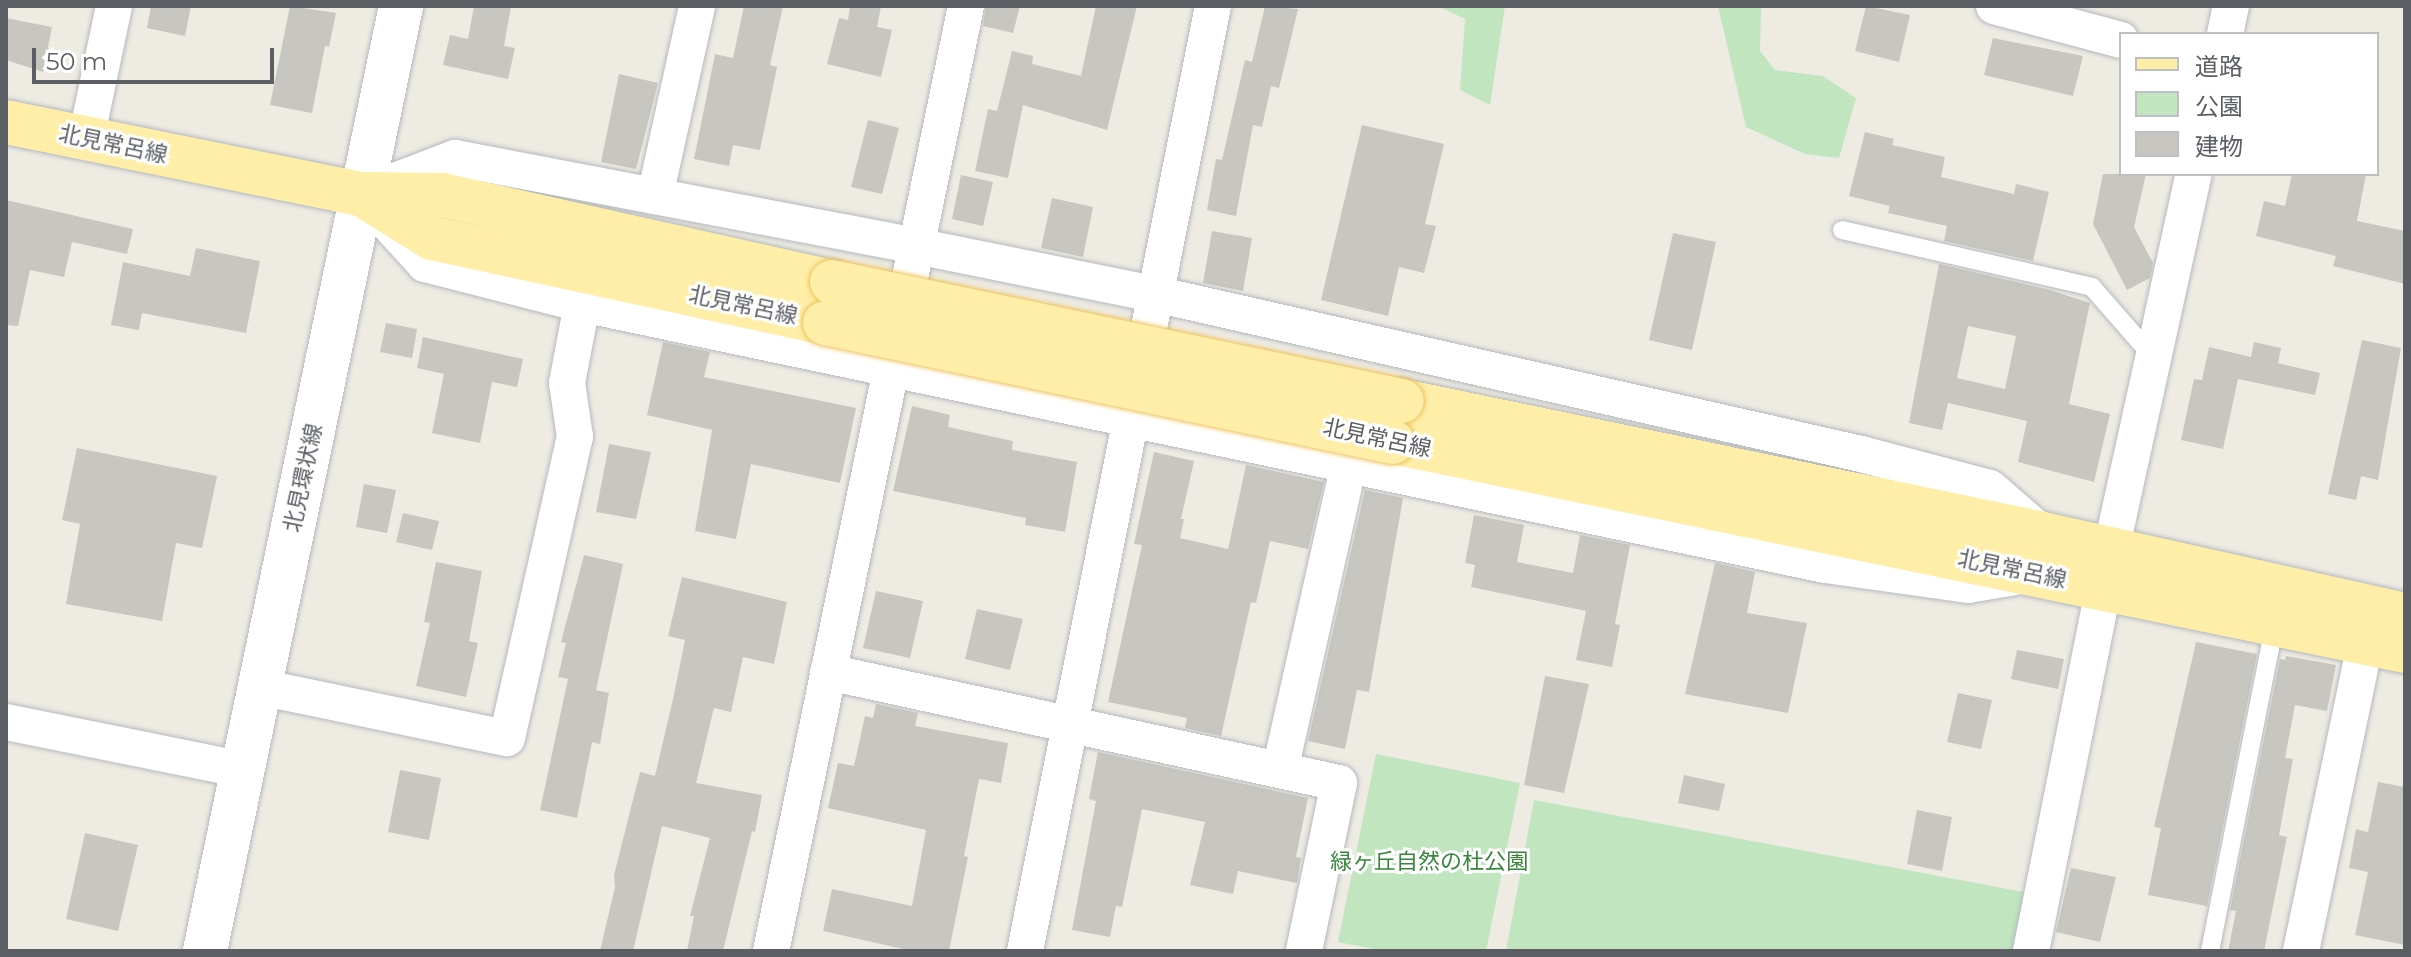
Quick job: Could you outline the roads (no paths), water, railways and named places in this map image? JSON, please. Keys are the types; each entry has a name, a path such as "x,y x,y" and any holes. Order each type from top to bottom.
{"main road":[{"name":"北見環状線","path":"205,951 401,6"},
{"name":"北見常呂線","path":"6,122 361,194 442,195 828,302 2387,629"},
{"name":"北見常呂線","path":"2107,569 2272,622 2387,629"}],"street":[{"path":"86,139 114,6"},
{"path":"655,196 697,6"},
{"path":"771,951 966,6"},
{"path":"1025,951 1213,6"},
{"path":"1994,6 2119,39"},
{"path":"2225,32 2231,6"},
{"path":"455,158 655,196 1155,294 1861,454 1990,488 2038,554 1968,585 1825,565 582,304 425,264 361,194 455,158"},
{"path":"2031,951 2107,569 2194,176"},
{"path":"260,687 507,738 575,437 567,383 582,304"},
{"path":"1280,770 1349,465"},
{"path":"2301,951 2387,629"},
{"path":"828,672 1339,783 1304,951"},
{"path":"6,722 243,770"}],"lane":[{"path":"1842,230 2092,287 2154,358"},
{"path":"2210,951 2270,648 2272,622"}],"park label":[{"name":"緑ヶ丘自然の杜公園","path":"1429,862"}]}
